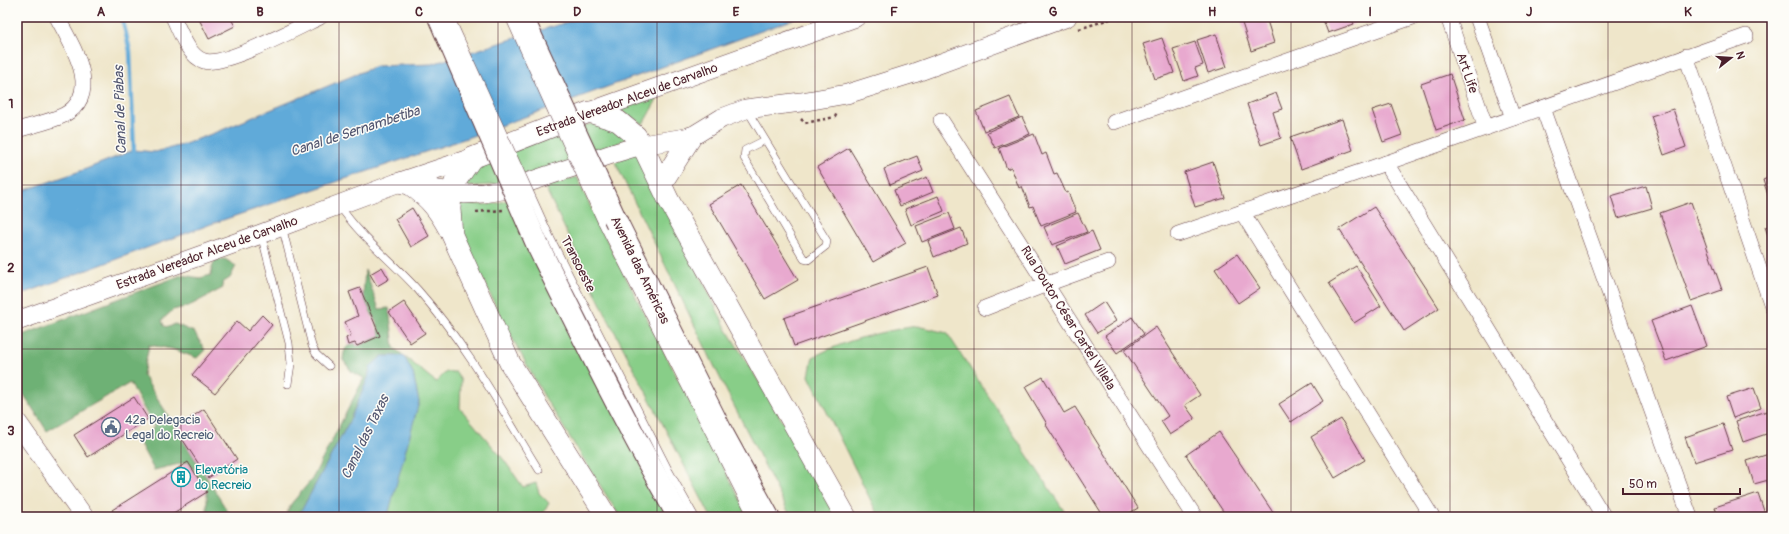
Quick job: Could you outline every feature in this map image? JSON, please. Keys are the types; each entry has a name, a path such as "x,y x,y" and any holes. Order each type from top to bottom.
{"highway":[{"path":"439,17 544,241 606,382 656,477 679,517"},
{"name":"Avenida das Américas","path":"522,17 609,222 768,517"}],"main road":[{"path":"589,112 618,121 636,136 642,145 661,184 737,324 846,517"},
{"name":"Estrada Vereador Alceu de Carvalho","path":"472,158 589,112"},
{"path":"661,184 691,137"},
{"path":"452,235 450,209 451,193 461,172 472,158"},
{"path":"404,184 433,204 452,235 510,362 607,517"}],"street":[{"path":"17,130 64,114 76,104 83,89 84,77 81,65 57,17"},
{"path":"173,17 186,43 193,53 204,61 216,61 233,56 320,17"},
{"name":"Estrada Vereador Alceu de Carvalho","path":"589,112 856,17"},
{"path":"404,184 451,193 483,194 508,189 642,145 691,137 722,118 746,109 847,94 914,73 1067,17"},
{"path":"1114,122 1413,17"},
{"name":"Art Life","path":"1448,17 1486,128"},
{"path":"1477,17 1513,118"},
{"path":"1178,234 1386,163 1746,36"},
{"path":"1686,56 1772,306"},
{"path":"1543,108 1690,517"},
{"name":"Rua Doutor César Cartel Villela","path":"941,120 1195,517"},
{"name":"Estrada Vereador Alceu de Carvalho","path":"17,321 339,205 404,184 472,158"},
{"path":"1386,163 1604,517"},
{"path":"1242,212 1432,517"},
{"path":"985,308 1108,262"},
{"path":"17,422 84,517"}],"lane":[{"name":"Transoeste","path":"451,17 544,241 696,517"},
{"path":"509,17 752,517"},
{"path":"746,109 827,241 826,246 808,260 804,259 744,158 745,150 765,140"},
{"path":"339,205 351,223 418,290 459,341 539,470"},
{"path":"282,226 312,346 316,354 329,366"},
{"path":"261,234 289,343 291,364 288,384"}],"green space":[{"path":"660,94 643,124 619,110"},
{"path":"606,123 630,137 609,148 505,184 462,187 475,168 532,142 590,124"},
{"path":"639,149 727,330 772,403 838,517 791,517 726,390 615,162"},
{"path":"577,177 598,223 749,517 711,517 605,313 545,187"},
{"path":"513,198 673,517 620,517 544,396 505,325 460,232 457,202 492,204"},
{"path":"225,259 236,266 230,278 222,283 223,288 189,306 173,310 162,320 164,326 169,327 175,324 194,332 205,350 197,358 172,349 149,345 143,375 231,517 210,517 207,509 207,492 188,462 154,470 139,442 154,427 130,383 47,431 17,384 17,337 182,275 200,278 211,275 215,260"},
{"path":"365,270 379,309 389,308 394,348 404,356 382,356 370,367 368,378 349,422 298,517 285,517 291,504 312,479 364,378 352,372 343,360 346,349 352,344 355,343 357,346 380,336 378,326 363,297"},
{"path":"917,326 947,333 1068,517 879,517 809,376 813,357 839,345 864,337"},
{"path":"404,356 436,382 446,372 456,372 461,380 460,408 504,460 523,487 536,483 539,493 549,503 543,514 545,517 386,517 419,402 413,373"}],"water":[{"name":"Canal de Sernambetiba","path":"583,17 800,17 461,140 214,223 17,296 17,193 86,169 134,150 155,152 182,145 376,66 432,64"},
{"name":"Canal das Taxas","path":"382,356 404,356 413,373 419,402 388,515 386,517 298,517 349,422 368,378 370,367"}],"building":[{"path":"203,17 230,17 235,26 209,39 199,19"},
{"path":"1240,17 1266,17 1274,43 1251,51"},
{"path":"1322,17 1351,17 1354,24 1328,33"},
{"path":"1216,34 1227,67 1208,73 1197,40"},
{"path":"1162,38 1174,73 1155,79 1143,44"},
{"path":"1195,42 1203,65 1195,68 1198,76 1184,81 1173,49"},
{"path":"1450,74 1465,120 1436,130 1421,84"},
{"path":"1276,93 1282,109 1273,112 1281,138 1261,145 1247,104"},
{"path":"1010,97 1019,117 984,131 976,111"},
{"path":"1391,104 1402,135 1383,142 1372,110"},
{"path":"1673,109 1686,147 1664,155 1651,116"},
{"path":"1022,117 1030,134 995,148 987,132"},
{"path":"1342,119 1353,150 1301,169 1290,137"},
{"path":"1034,134 1042,155 1046,153 1054,174 1057,173 1066,193 1068,192 1076,212 1041,226 1033,206 1030,207 1022,186 1019,188 1011,167 1007,169 999,148"},
{"path":"849,148 906,243 873,262 817,167"},
{"path":"917,156 923,171 890,185 884,169"},
{"path":"1213,162 1225,198 1195,207 1184,172"},
{"path":"1772,176 1772,207 1763,180"},
{"path":"927,177 933,192 900,206 894,190"},
{"path":"741,185 798,280 765,299 709,204"},
{"path":"1646,186 1652,208 1618,218 1611,196"},
{"path":"938,196 944,211 911,225 905,209"},
{"path":"1691,202 1722,290 1691,301 1660,213"},
{"path":"1374,207 1439,308 1404,331 1339,229"},
{"path":"412,208 429,236 411,247 395,219"},
{"path":"949,213 955,229 922,242 916,226"},
{"path":"1078,213 1087,232 1052,245 1044,227"},
{"path":"1772,225 1772,241 1770,241 1765,227"},
{"path":"961,228 967,243 934,257 928,241"},
{"path":"1092,231 1100,250 1065,264 1057,246"},
{"path":"1237,254 1260,288 1238,303 1215,269"},
{"path":"1356,266 1381,306 1354,323 1329,283"},
{"path":"382,267 389,279 377,286 370,274"},
{"path":"928,267 938,295 794,346 784,318"},
{"path":"360,288 380,336 357,346 355,343 348,345 346,338 351,335 345,322 358,316 349,292"},
{"path":"404,302 425,333 410,343 389,312"},
{"path":"1104,302 1116,321 1097,333 1085,315"},
{"path":"1692,306 1707,346 1666,361 1651,321"},
{"path":"262,315 272,325 215,393 192,375 237,321 248,331"},
{"path":"1132,317 1144,334 1117,353 1105,336"},
{"path":"1156,327 1200,395 1185,405 1195,419 1170,435 1161,421 1168,416 1124,350"},
{"path":"1043,377 1064,413 1075,407 1138,508 1123,517 1104,517 1046,425 1047,424 1025,387"},
{"path":"1312,383 1323,401 1291,422 1279,404"},
{"path":"1754,388 1761,408 1733,418 1726,397"},
{"name":"42ª Delegacia Legal do Recreio","path":"134,397 148,419 88,457 74,435"},
{"path":"204,409 237,459 208,478 175,428"},
{"path":"1767,411 1772,425 1772,432 1743,442 1736,421"},
{"path":"1341,419 1365,460 1335,478 1311,437"},
{"path":"1723,424 1732,450 1694,462 1685,437"},
{"path":"1219,432 1276,517 1227,517 1208,489 1186,455"},
{"path":"1772,453 1772,479 1754,484 1747,461"},
{"name":"Elevatória do Recreio","path":"188,462 207,492 167,517 116,517 112,510"},
{"path":"1758,493 1766,517 1718,517 1715,507"}],"waterway":[{"name":"Canal de Piabas","path":"122,17 130,51 134,154"}],"place":[{"name":"42ª Delegacia Legal do Recreio","path":"111,427"},
{"name":"Elevatória do Recreio","path":"181,477"}]}
